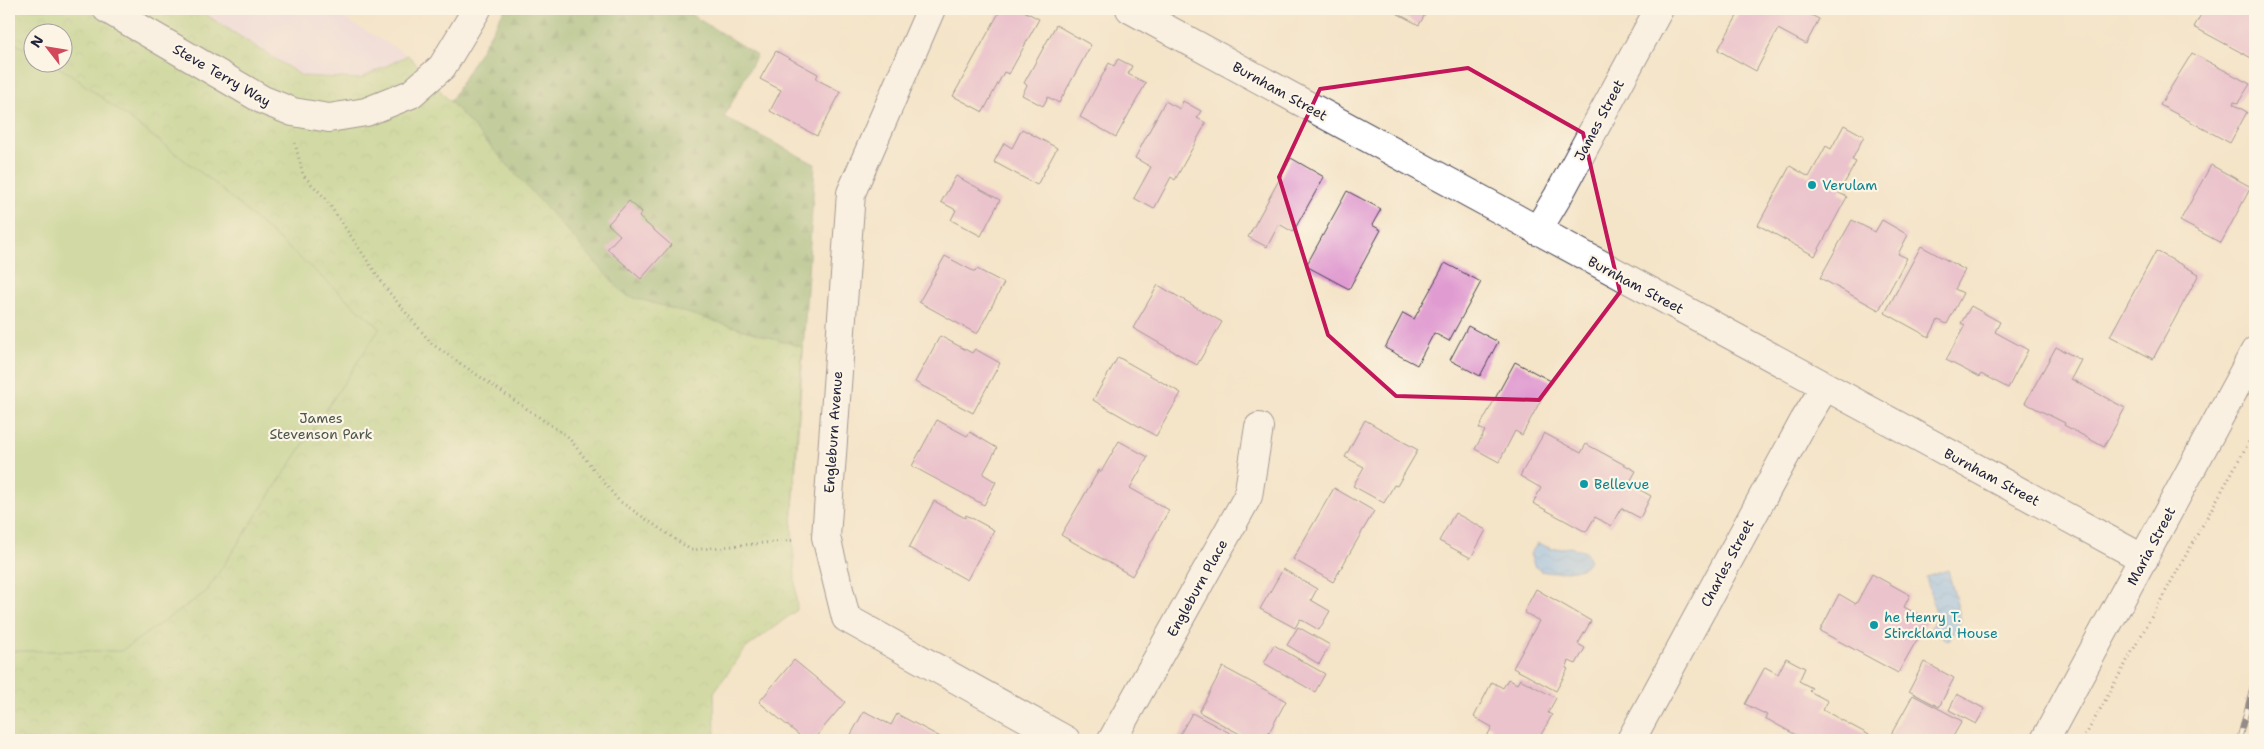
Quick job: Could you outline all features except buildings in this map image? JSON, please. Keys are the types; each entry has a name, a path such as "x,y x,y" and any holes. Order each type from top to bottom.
{"street":[{"name":"Steve Terry Way","path":"107,9 263,100 293,112 329,118 366,112 411,94 442,67 477,9"},
{"name":"Engleburn Avenue","path":"931,9 851,193 826,537 846,618 1066,740"},
{"name":"Burnham Street","path":"1130,9 2144,559"},
{"name":"James Street","path":"1537,231 1558,196 1659,9"},
{"name":"Maria Street","path":"2045,740 2255,351"},
{"name":"Charles Street","path":"1631,740 1799,429 1824,387"},
{"name":"Engleburn Place","path":"1112,740 1248,496 1260,427"}],"path":[{"path":"293,112 295,148 304,175 326,198 388,291 432,344 568,437 618,500 691,550 826,537"},
{"path":"2083,740 2255,431"}],"highlighted area":[{"path":"1468,68 1583,133 1620,292 1539,400 1396,396 1328,335 1279,177 1320,89"}],"shaded area":[{"path":"197,9 346,9 341,17 408,55 360,79 302,76"}],"green space":[{"name":"James Stevenson Park","path":"9,9 197,9 302,76 360,79 408,55 625,295 802,347 792,525 797,610 745,649 714,692 715,740 9,740"},
{"path":"505,9 682,9 757,55 724,117 815,164 792,525 402,148 450,102"},
{"path":"9,40 22,47 22,72 69,73 212,181 380,328 206,592 121,651 9,651"}],"water":[{"path":"1538,543 1552,549 1570,547 1586,552 1590,561 1581,569 1553,573 1540,571 1534,565 1530,554"},
{"path":"1948,570 1961,620 1949,641 1930,629 1937,617 1926,577"}],"railway":[{"path":"2239,740 2255,678"}],"place":[{"name":"Verulam","path":"1812,185"},
{"name":"Bellevue","path":"1584,484"},
{"name":"he Henry T. Stirckland House","path":"1874,625"}]}
